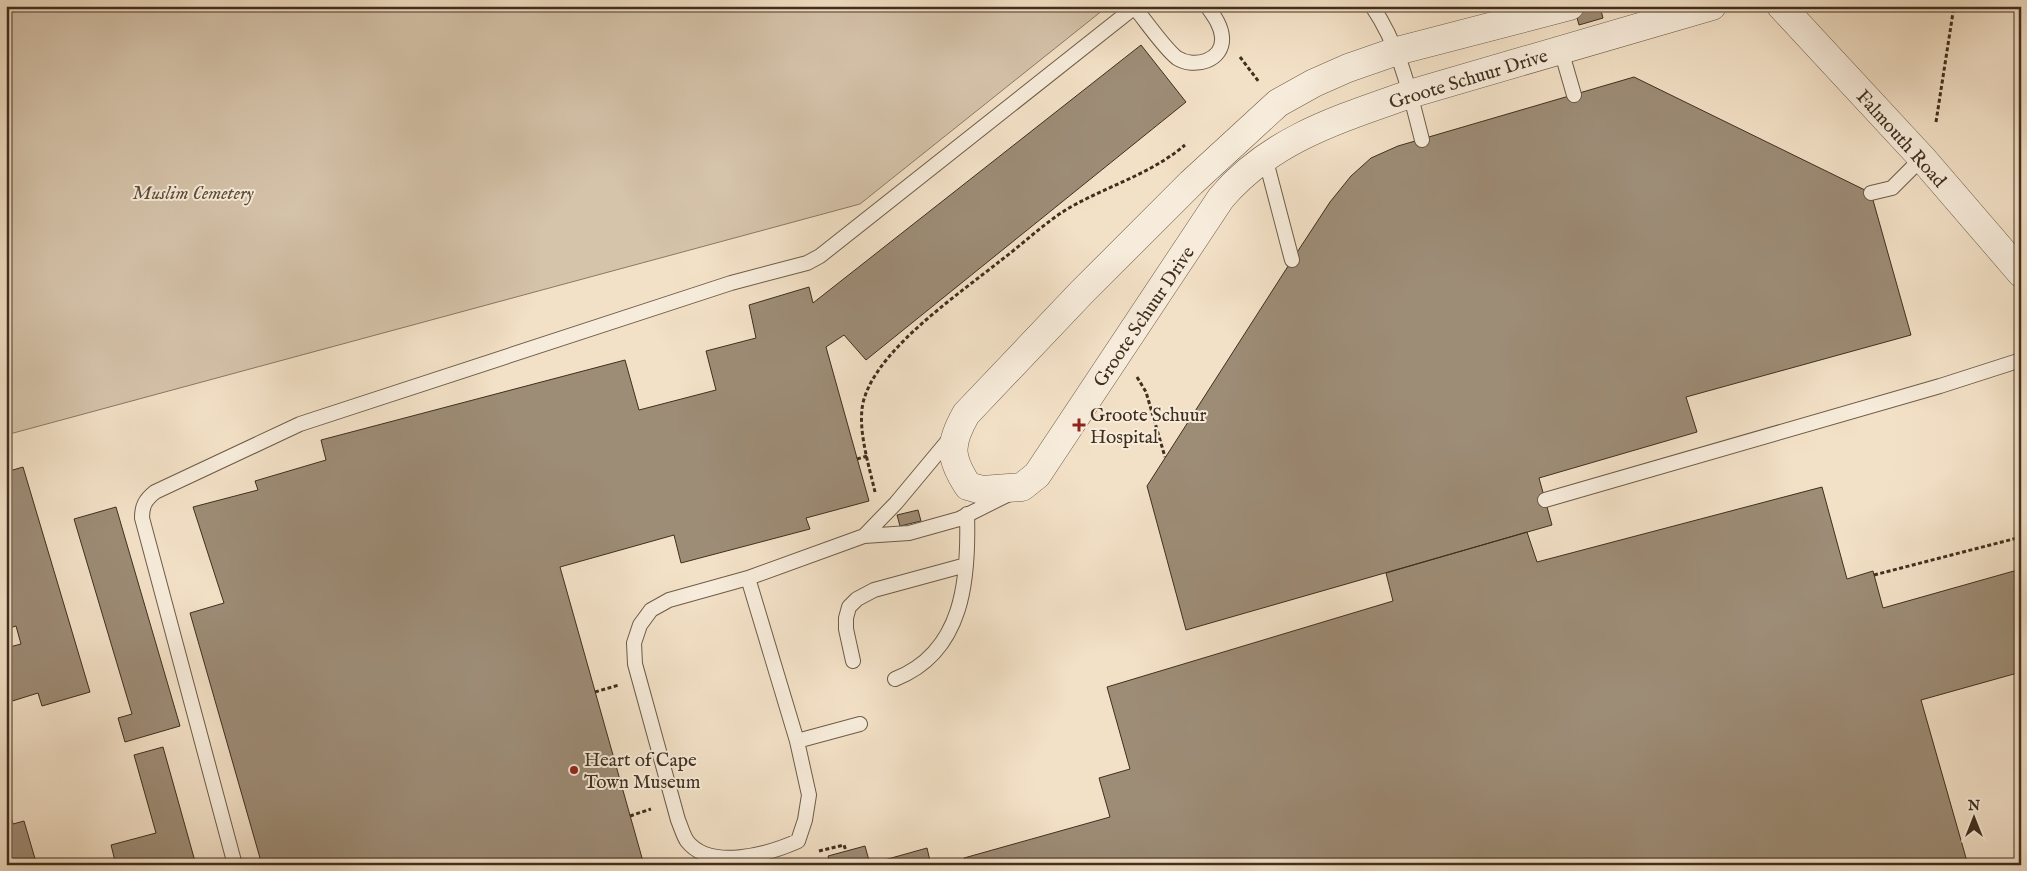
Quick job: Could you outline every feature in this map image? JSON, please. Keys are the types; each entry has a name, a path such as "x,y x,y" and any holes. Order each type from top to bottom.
{"street":[{"path":"1022,488 982,490 968,486 958,470 952,450 955,432 966,414 982,395 1191,183 1278,103 1314,83 1348,68 1398,52 1570,6"},
{"name":"Groote Schuur Drive","path":"1022,488 1037,475 1221,198 1239,177 1265,157 1325,126 1410,94 1712,6"},
{"name":"Falmouth Road","path":"1781,6 1922,158 2021,273"}],"lane":[{"path":"235,865 142,518 142,507 147,498 154,492 300,424 731,283 807,263 820,256 1136,7 1176,58 1191,64 1205,62 1218,52 1223,38 1218,21 1207,6"},
{"path":"1372,6 1387,28 1398,52 1422,140"},
{"path":"1561,50 1574,95"},
{"path":"1265,157 1292,260"},
{"path":"1871,193 1892,188 1922,158"},
{"path":"1545,500 1940,386 2021,360"},
{"path":"868,532 896,503 955,432"},
{"path":"748,578 797,741 809,795 805,820 798,840 772,852 729,860 703,854 688,842 678,820 637,672 634,643 640,625 651,610 669,600 748,578 868,532 909,533 968,514 1022,488"},
{"path":"896,679 912,672 948,637 957,620 966,565 968,514"},
{"path":"853,661 846,629 846,618 849,607 857,599 874,590 966,565"},
{"path":"797,741 860,724"}],"path":[{"path":"1936,122 1954,6"},
{"path":"1223,38 1233,46 1261,86"},
{"path":"868,532 866,508 877,500 862,435 864,398 874,374 899,346 952,299 1046,224 1069,208 1151,168 1192,140"},
{"path":"1122,348 1135,360 1135,373 1146,392 1165,458"},
{"path":"857,459 867,456"},
{"path":"1874,575 2021,537"},
{"path":"810,854 844,844 846,851"}],"green space":[{"name":"Muslim Cemetery","path":"6,6 1108,6 860,204 6,435"}],"building":[{"path":"1600,7 1603,18 1579,25 1576,14"},
{"path":"1141,45 1186,102 866,360 844,335 826,347 869,501 806,518 810,529 681,563 674,535 560,567 644,865 262,865 190,613 224,603 193,507 258,490 255,481 326,460 321,440 625,360 639,410 716,390 706,351 756,338 749,305 809,287 813,303"},
{"path":"1634,77 1871,193 1911,335 1686,397 1697,432 1539,478 1552,525 1186,630 1147,486 1330,202 1351,176 1371,158 1398,146"},
{"path":"23,467 90,692 42,706 38,693 6,703 6,648 21,644 16,626 6,629 6,472"},
{"path":"1822,487 1847,579 1873,571 1883,608 2021,569 2021,672 1921,700 1968,865 966,865 964,858 1110,817 1099,778 1130,769 1107,687 1393,601 1386,573 1527,532 1537,562"},
{"path":"116,507 180,726 125,742 118,718 132,714 74,519"},
{"path":"918,510 921,521 900,526 897,515"},
{"path":"163,747 196,865 116,865 111,845 156,833 134,755"},
{"path":"6,798 13,824 24,821 36,862 26,865 6,865"},
{"path":"865,846 870,864 927,848 931,865 831,865 828,856"}],"place":[{"name":"Groote Schuur Hospital","path":"1079,425"},
{"name":"Heart of Cape Town Museum","path":"574,770"}]}
